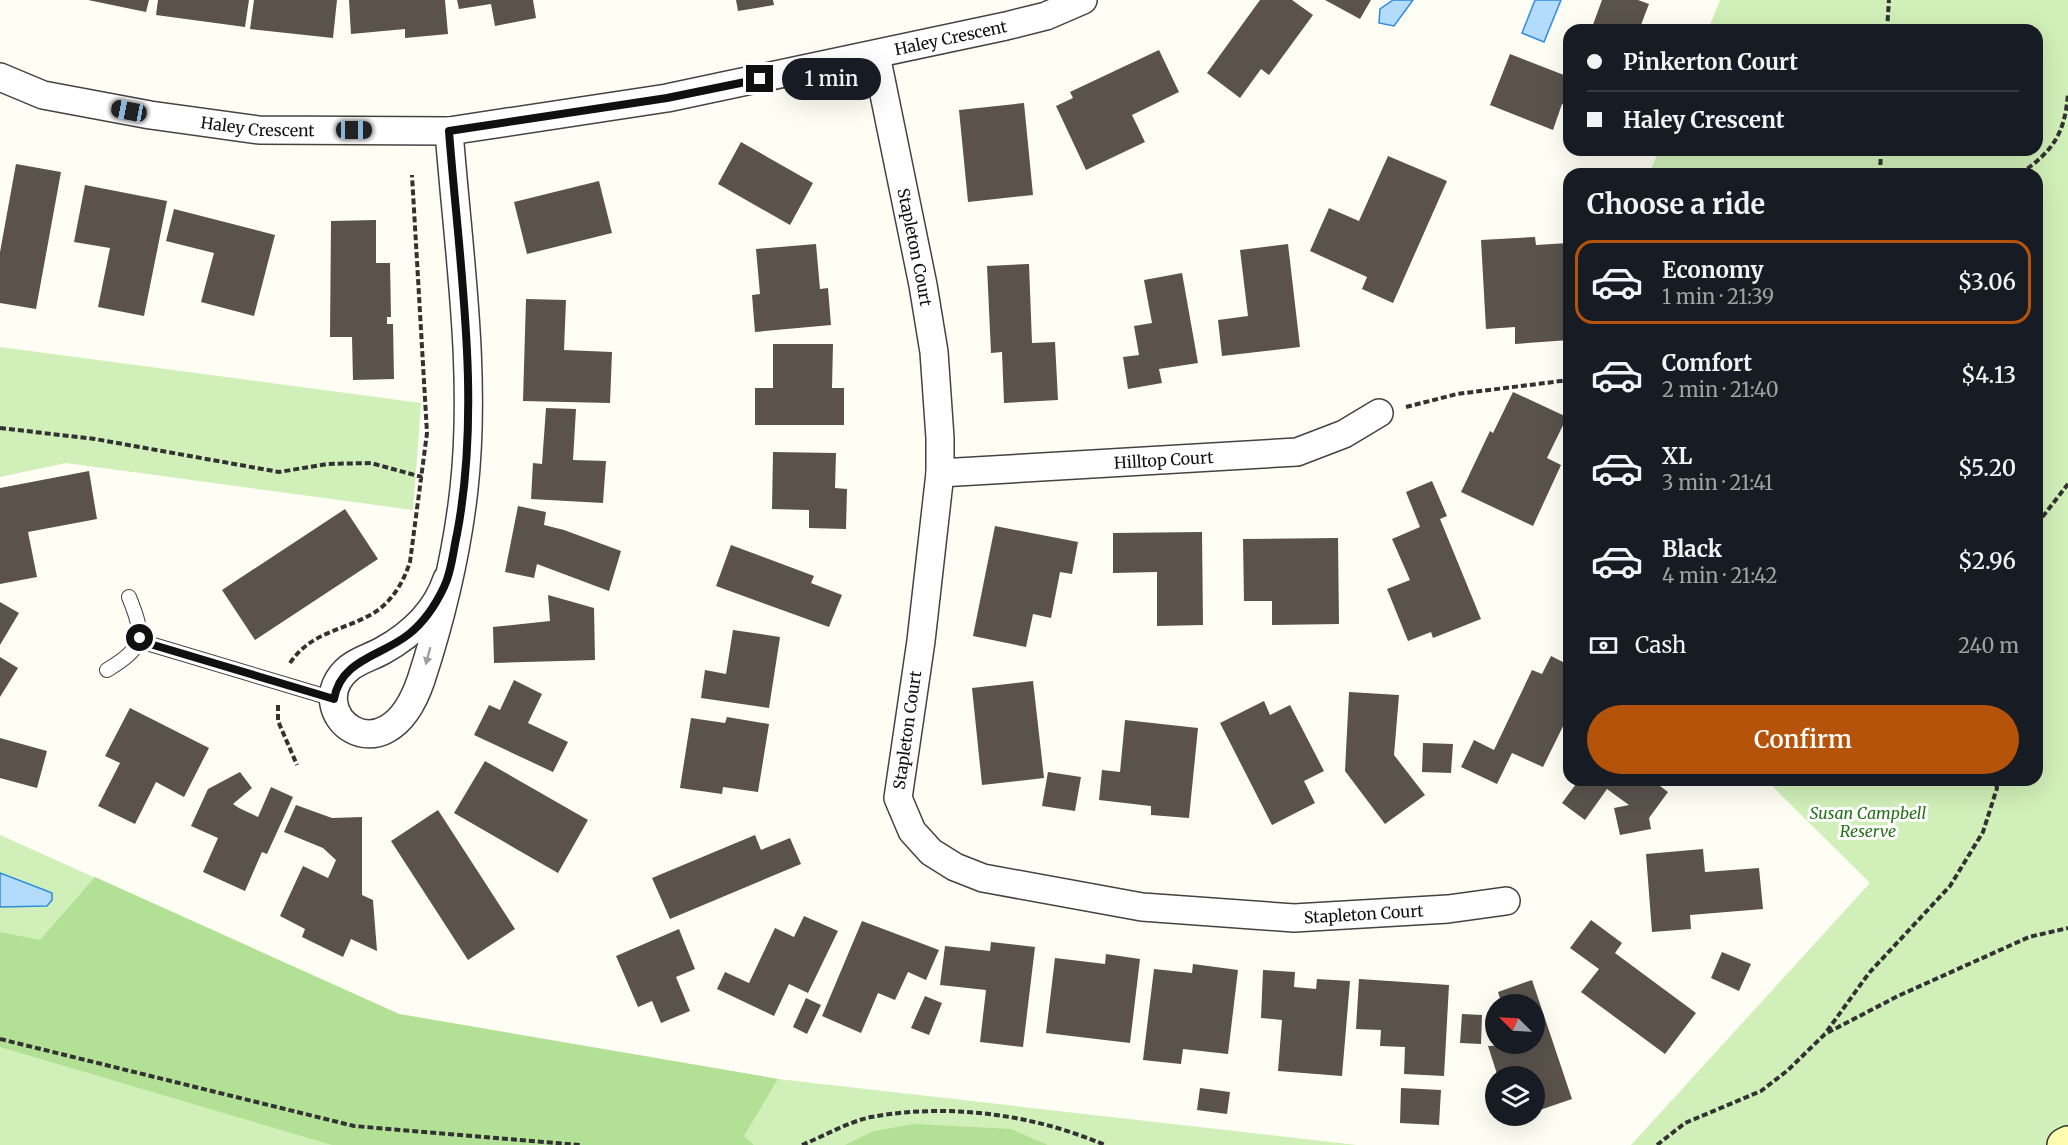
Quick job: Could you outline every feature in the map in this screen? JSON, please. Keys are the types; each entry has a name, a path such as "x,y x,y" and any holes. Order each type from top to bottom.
{"street":[{"name":"Haley Crescent","path":"0,77 43,95 150,115 259,130 449,131 667,98 876,55 1026,21 1083,0"},
{"name":"Stapleton Court","path":"876,55 919,262 934,352 940,438 940,473 921,641 898,798 912,831 931,852 955,867 983,878 1142,907 1294,918 1448,909 1506,901"},
{"path":"447,579 431,610 416,628 393,645 347,669 335,691 334,699 334,709 342,723 362,733 387,731 403,717 417,692 428,660 447,579 464,489 468,416 465,340 449,131"},
{"name":"Hilltop Court","path":"940,473 1297,452 1344,434 1379,413"}],"lane":[{"path":"107,670 133,652 140,641 139,621 129,597"},
{"path":"140,641 334,699"}],"path":[{"path":"1887,24 1889,0"},
{"path":"2028,168 2044,156 2053,145 2064,123 2068,93"},
{"path":"297,765 278,721 277,707 282,683 291,662 302,646 321,635 372,614 396,592 410,562 427,433 426,381 412,175"},
{"path":"1379,413 1456,394 1563,381"},
{"path":"0,428 95,439 279,472 327,464 371,463 422,477"},
{"path":"2043,516 2068,484"},
{"path":"1657,1145 1685,1123 1761,1091 1787,1071 1825,1034 1869,973 1950,886 1983,832 1996,786"},
{"path":"1825,1034 1898,996 2030,937 2068,928"},
{"path":"0,1039 354,1126 580,1145"},
{"path":"802,1145 869,1117 966,1110 1068,1130 1105,1145"}],"green space":[{"name":"Susan Campbell Reserve","path":"1720,0 2068,0 2068,1145 1631,1145 1870,883 1772,786 2043,786 2043,168 1652,168 1656,156 2043,156 2043,24 1710,24"},
{"path":"0,347 421,403 413,510 66,463 0,477"},
{"path":"0,835 399,1014 778,1079 1357,1145 0,1145"},
{"path":"95,877 399,1014 778,1079 744,1136 754,1145 332,1145 0,1047 0,932 40,940"},
{"path":"914,1124 1011,1129 1048,1145 845,1145 874,1131"}],"water":[{"path":"1393,0 1413,0 1394,26 1379,23 1380,9"},
{"path":"1535,0 1561,0 1544,42 1522,33"},
{"path":"0,873 52,893 52,900 47,906 0,907"}],"building":[{"path":"88,0 149,0 146,12"},
{"path":"158,0 249,0 245,27 156,15"},
{"path":"254,0 337,0 333,38 250,29"},
{"path":"349,0 445,0 448,34 405,38 405,29 351,34"},
{"path":"457,0 533,0 536,18 495,26 491,4 459,9"},
{"path":"736,0 773,0 774,5 738,11"},
{"path":"1260,0 1292,0 1313,15 1269,75 1261,69 1240,98 1207,73"},
{"path":"1325,0 1371,0 1360,19"},
{"path":"1602,0 1638,0 1649,4 1641,24 1593,24"},
{"path":"1159,50 1179,92 1132,115 1145,142 1086,170 1056,106 1073,98 1070,92"},
{"path":"1510,54 1563,75 1563,104 1553,130 1490,105"},
{"path":"1024,103 1033,195 968,202 959,110"},
{"path":"741,142 813,183 790,225 718,184"},
{"path":"1388,156 1447,181 1393,303 1362,289 1367,277 1310,251 1329,208 1359,221"},
{"path":"16,164 61,172 36,309 0,303 0,252"},
{"path":"599,181 612,233 527,254 514,202"},
{"path":"85,185 167,201 144,316 98,307 110,248 74,242"},
{"path":"174,209 275,235 254,316 201,302 214,253 166,241"},
{"path":"376,220 376,263 390,263 391,317 387,317 387,324 393,324 394,379 353,380 352,337 330,337 331,221"},
{"path":"1535,237 1536,245 1563,243 1563,340 1515,344 1515,327 1486,329 1481,240"},
{"path":"816,244 820,289 828,288 831,325 755,332 752,295 760,294 756,249"},
{"path":"1288,244 1300,347 1222,356 1218,320 1248,316 1240,250"},
{"path":"1029,264 1032,343 1055,342 1058,400 1004,403 1002,352 991,353 987,266"},
{"path":"1182,273 1198,363 1159,369 1162,383 1128,389 1123,357 1139,355 1134,326 1152,323 1144,280"},
{"path":"526,299 566,300 564,350 612,352 610,403 523,401"},
{"path":"773,344 833,344 832,388 844,388 844,425 755,425 755,388 773,388"},
{"path":"1513,392 1563,415 1563,425 1547,458 1561,465 1533,526 1461,492 1490,431 1493,433"},
{"path":"546,408 576,409 573,460 606,461 603,503 531,499 533,463 542,464"},
{"path":"773,452 836,453 835,488 847,489 846,529 809,528 809,510 772,509"},
{"path":"89,471 97,519 28,532 37,577 0,584 0,488"},
{"path":"1432,481 1447,516 1440,519 1481,619 1433,638 1431,632 1408,641 1387,589 1410,580 1392,539 1420,527 1406,492"},
{"path":"518,506 546,512 544,525 621,551 609,591 537,564 534,578 505,572"},
{"path":"345,509 378,559 255,640 222,590"},
{"path":"995,526 1078,542 1072,574 1060,572 1051,618 1033,614 1026,647 973,636"},
{"path":"1202,532 1203,625 1157,626 1157,572 1113,573 1113,533"},
{"path":"1338,538 1339,624 1272,625 1272,601 1244,601 1243,539"},
{"path":"731,545 814,576 811,583 842,595 829,627 716,586"},
{"path":"548,595 594,608 595,660 494,663 493,627 550,621"},
{"path":"0,602 19,613 0,645"},
{"path":"733,630 780,637 769,708 701,698 705,670 726,674"},
{"path":"1551,656 1563,662 1563,726 1543,767 1512,753 1497,784 1461,767 1474,740 1494,750 1532,670 1542,674"},
{"path":"0,657 18,668 0,697"},
{"path":"514,680 542,694 528,723 568,742 553,772 474,735 489,705 500,710"},
{"path":"1033,681 1044,778 982,785 972,688"},
{"path":"1349,692 1399,695 1394,755 1425,795 1385,824 1345,771"},
{"path":"1264,701 1270,715 1290,705 1324,771 1304,781 1315,803 1272,825 1220,723"},
{"path":"130,708 209,748 184,797 156,782 135,824 98,806 120,763 105,756"},
{"path":"727,717 769,724 758,792 723,787 722,794 680,788 691,718 725,723"},
{"path":"1125,720 1198,728 1189,818 1151,815 1151,806 1099,800 1102,770 1120,772"},
{"path":"0,738 47,751 37,788 0,778"},
{"path":"1423,743 1453,744 1451,773 1422,772"},
{"path":"485,761 588,820 558,873 454,813"},
{"path":"240,772 252,788 233,804 258,817 271,787 293,797 267,854 262,852 245,891 203,872 218,838 191,826 208,789"},
{"path":"1048,772 1081,777 1075,811 1042,806"},
{"path":"1575,786 1660,786 1668,792 1649,818 1651,829 1620,835 1614,808 1629,805 1607,789 1585,820 1562,803"},
{"path":"296,805 332,818 362,817 362,895 373,900 377,951 351,939 343,957 302,937 305,929 280,916 303,866 328,878 336,860 323,848 284,832"},
{"path":"438,810 515,929 468,960 391,841"},
{"path":"755,835 761,850 790,838 801,864 670,919 652,878"},
{"path":"1703,849 1705,872 1759,868 1763,909 1690,915 1691,929 1652,932 1646,854"},
{"path":"804,916 838,931 808,993 789,984 774,1016 717,989 725,972 749,983 775,928 794,937"},
{"path":"1591,920 1622,943 1615,953 1696,1013 1665,1054 1581,992 1599,969 1570,948"},
{"path":"862,921 939,950 926,980 908,972 895,1000 878,993 861,1033 822,1016"},
{"path":"679,929 695,969 676,977 690,1011 661,1023 652,1001 638,1007 616,956"},
{"path":"991,942 1035,947 1023,1047 980,1042 986,990 940,985 945,946 990,951"},
{"path":"1722,952 1751,964 1739,991 1711,978"},
{"path":"1106,954 1140,959 1130,1043 1046,1033 1055,958 1105,964"},
{"path":"1193,964 1238,970 1228,1054 1183,1049 1181,1064 1143,1060 1154,969 1192,973"},
{"path":"1263,970 1295,972 1294,987 1316,989 1317,979 1350,981 1342,1076 1278,1071 1282,1020 1261,1018"},
{"path":"1359,979 1449,985 1444,1076 1404,1074 1405,1047 1380,1046 1381,1030 1356,1029"},
{"path":"1532,980 1537,994 1499,994 1498,992"},
{"path":"925,996 942,1003 929,1035 911,1028"},
{"path":"806,998 821,1005 807,1034 793,1027"},
{"path":"1462,1014 1482,1015 1481,1044 1460,1043"},
{"path":"1545,1019 1572,1099 1545,1108 1545,1066 1494,1066 1491,1054 1545,1054"},
{"path":"1200,1088 1230,1092 1227,1114 1197,1110"},
{"path":"1401,1088 1441,1090 1439,1125 1400,1123"}],"route":[{"path":"140,638 140,641 334,699 335,691 347,669 393,645 416,628 431,610 445,585 453,555 464,489 468,416 465,340 449,131 667,98 760,79"}]}
